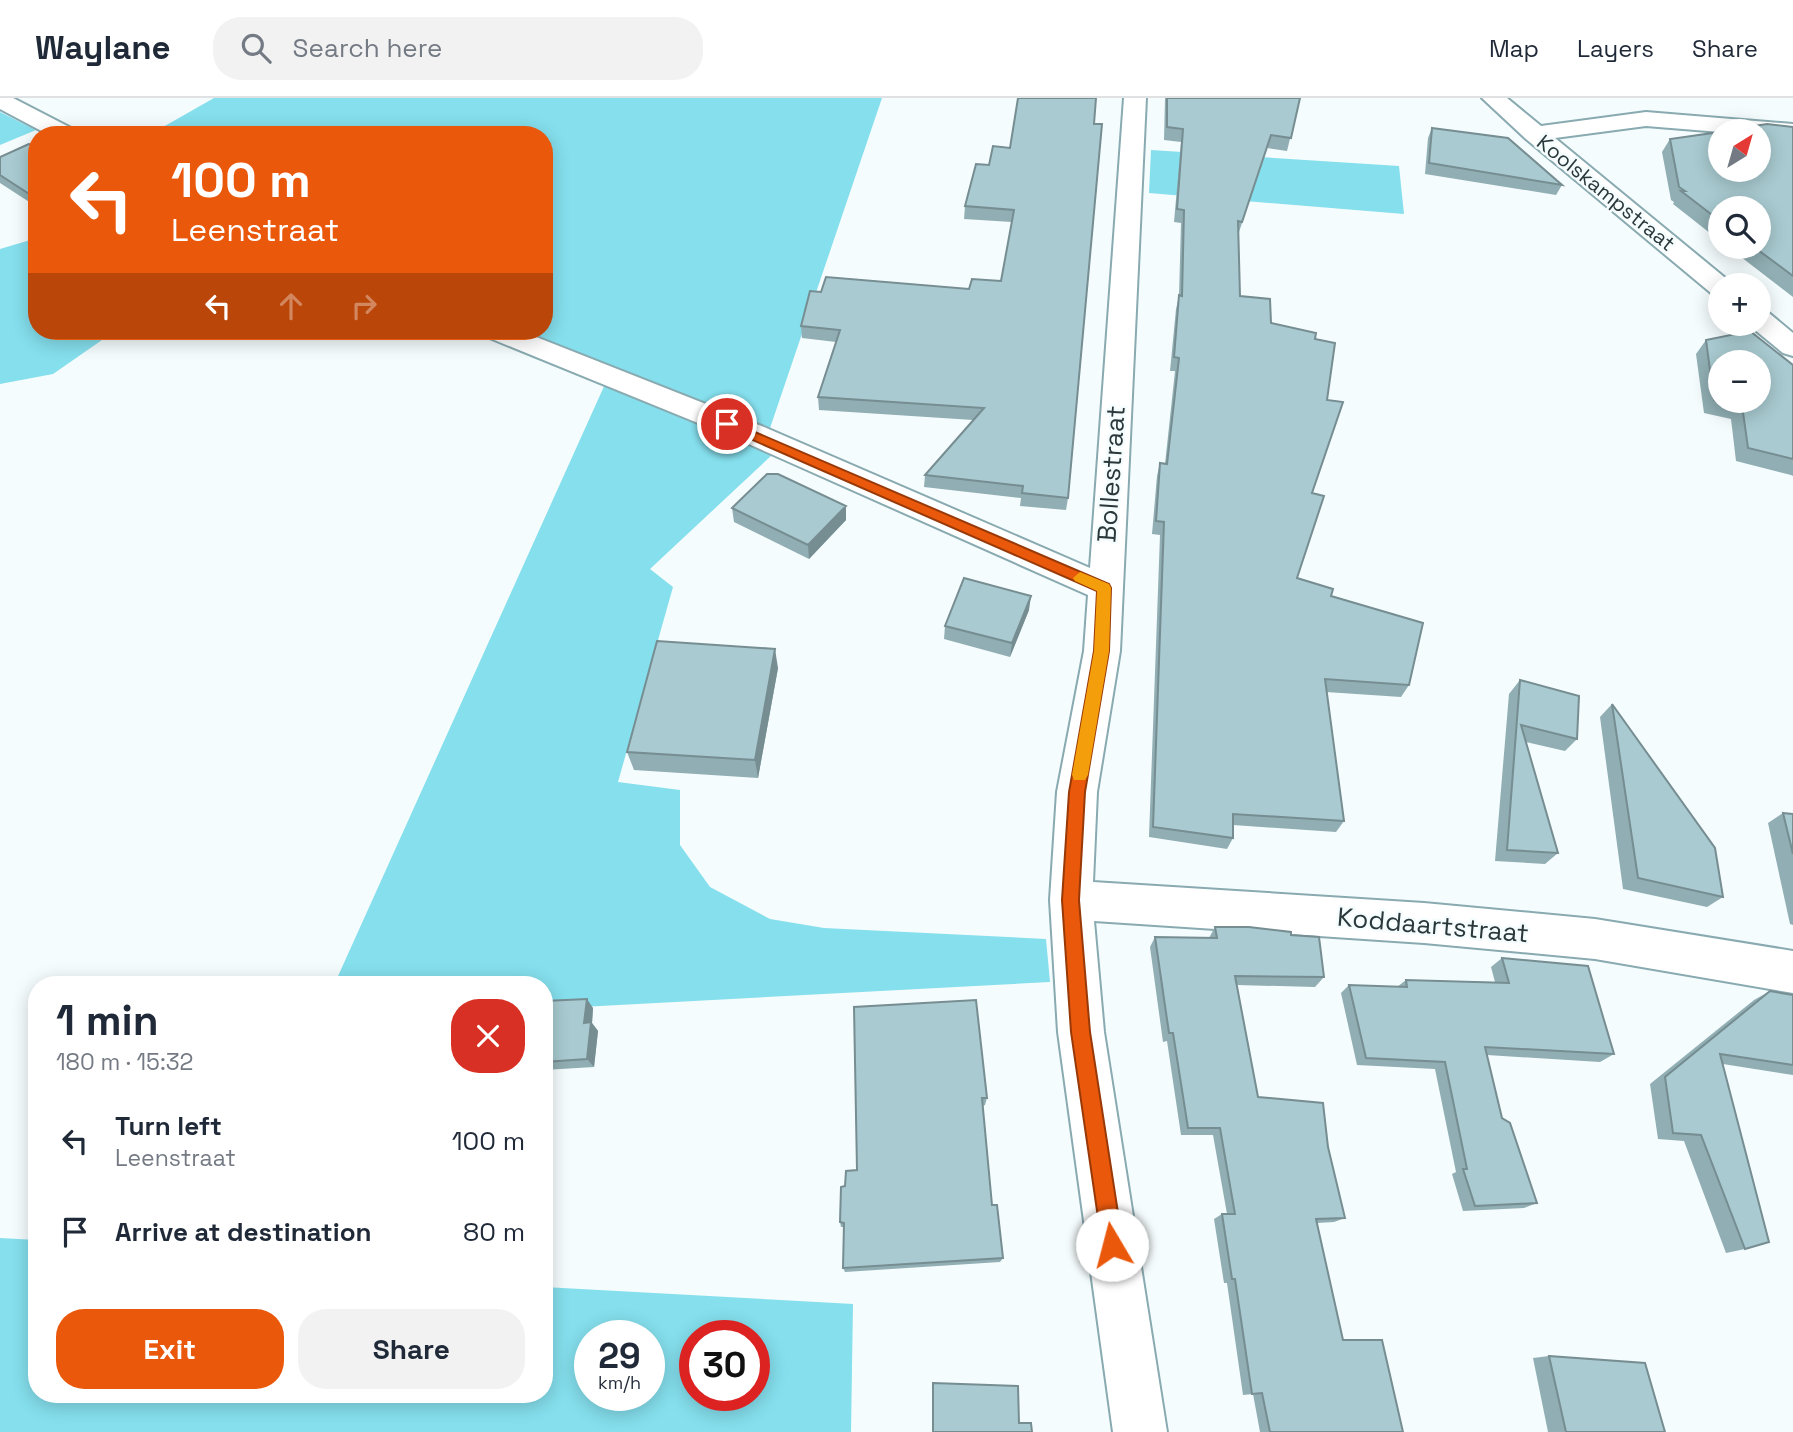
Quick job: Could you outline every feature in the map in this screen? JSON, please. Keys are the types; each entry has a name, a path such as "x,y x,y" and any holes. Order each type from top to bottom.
{"street":[{"name":"Bollestraat","path":"1135,98 1102,651 1077,792 1071,900 1081,1032 1140,1432"},
{"name":"Koolskampstraat","path":"1493,98 1708,277"},
{"path":"0,100 50,126"},
{"path":"1534,134 1646,119 1793,131"},
{"path":"1771,329 1793,347"},
{"path":"519,340 753,434 1104,588"},
{"name":"Koddaartstraat","path":"1071,900 1424,923 1595,939 1793,972"}],"shaded area":[{"path":"214,98 882,98 769,431 547,340 553,340 553,126 165,126"},
{"path":"0,112 28,126 28,133 0,145"},
{"path":"1151,150 1399,166 1404,214 1149,193"},
{"path":"28,241 28,340 102,340 53,374 0,384 0,249"},
{"path":"606,382 772,455 650,569 673,587 618,782 680,790 680,845 710,887 770,919 824,928 1046,939 1050,982 553,1009 553,976 338,976"},
{"path":"0,1238 28,1240 28,1403 553,1403 553,1287 853,1304 851,1432 0,1432"}],"building":[{"path":"1018,98 1096,98 1094,124 1102,124 1068,498 1022,493 1023,486 925,475 984,408 818,397 840,330 801,326 810,291 821,292 826,277 969,289 972,279 1001,281 1014,210 965,206 976,164 989,165 993,146 1010,148"},
{"path":"1167,98 1300,98 1291,138 1271,135 1242,222 1238,221 1240,296 1270,299 1271,323 1316,333 1315,339 1335,343 1327,400 1343,402 1312,493 1324,496 1297,578 1333,589 1331,596 1423,623 1409,685 1325,679 1344,821 1233,814 1233,838 1153,827 1164,522 1156,521 1160,463 1167,464 1179,358 1174,357 1179,295 1182,296 1184,210 1177,209 1183,129 1167,127"},
{"path":"1771,124 1793,127 1793,276 1770,259 1771,196 1708,196 1708,212 1681,191 1685,191 1679,187 1670,139 1708,134 1708,182 1771,182"},
{"path":"1432,128 1508,138 1562,185 1429,163"},
{"path":"28,144 28,193 0,175 0,157"},
{"path":"1726,336 1756,336 1793,365 1793,459 1748,448 1743,413 1771,413 1771,350 1708,350 1708,355 1706,340"},
{"path":"767,474 778,474 846,506 808,545 732,508"},
{"path":"964,578 1031,596 1012,643 945,626"},
{"path":"657,641 775,649 755,760 627,752"},
{"path":"1520,680 1579,696 1577,739 1521,725 1558,853 1507,850"},
{"path":"1612,704 1715,848 1723,897 1638,878"},
{"path":"1783,813 1793,814 1793,854"},
{"path":"1215,927 1249,927 1319,937 1324,977 1235,976 1258,1097 1323,1103 1328,1147 1345,1218 1316,1219 1343,1340 1382,1340 1403,1432 1270,1432 1262,1393 1252,1394 1235,1279 1232,1279 1222,1214 1235,1214 1220,1128 1188,1128 1173,1033 1169,1033 1155,937 1217,938"},
{"path":"1502,958 1588,966 1614,1054 1485,1047 1502,1118 1510,1123 1537,1203 1475,1206 1463,1169 1467,1169 1445,1062 1366,1058 1349,985 1407,987 1406,980 1509,983"},
{"path":"1770,991 1793,995 1793,1065 1720,1054 1769,1242 1745,1249 1701,1135 1673,1133 1665,1077"},
{"path":"587,999 584,1023 591,1022 587,1059 553,1061 553,1001"},
{"path":"976,1000 987,1098 982,1098 992,1205 997,1205 1003,1258 843,1268 844,1223 840,1222 841,1187 845,1186 846,1171 857,1170 854,1007"},
{"path":"1549,1356 1645,1363 1665,1432 1566,1432"},
{"path":"933,1383 1018,1386 1019,1423 1031,1423 1032,1432 933,1432"}],"slow traffic":[{"path":"1080,578 1104,588 1102,651 1080,775"}],"route":[{"path":"727,424 1104,588 1102,651 1077,792 1071,900 1081,1032 1112,1245"}]}
